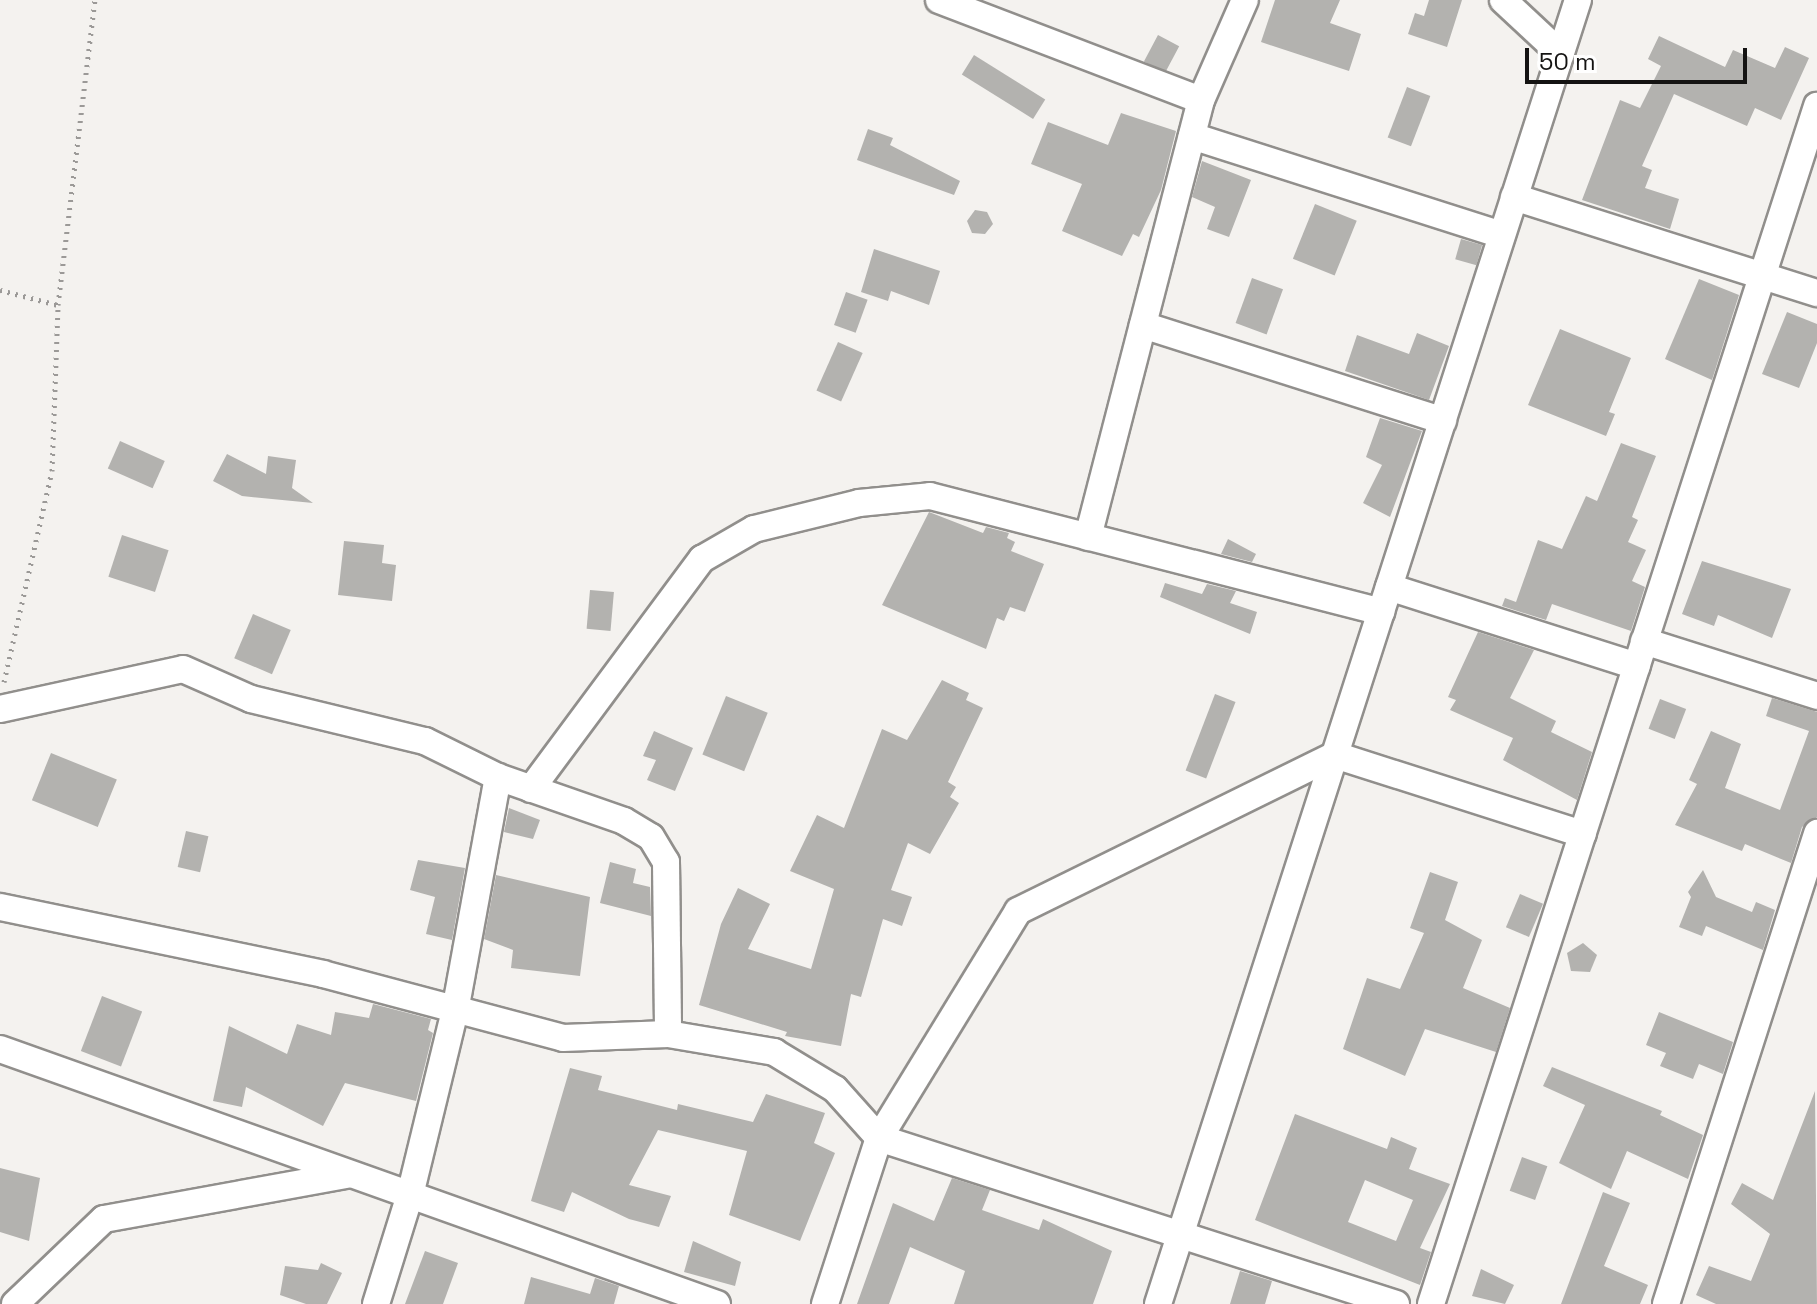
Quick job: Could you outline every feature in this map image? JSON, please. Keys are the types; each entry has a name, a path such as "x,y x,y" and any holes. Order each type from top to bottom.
{"street":[{"path":"939,0 1201,100"},
{"path":"1088,537 1201,100 1245,0"},
{"path":"1503,0 1561,54"},
{"path":"1158,1304 1578,0"},
{"path":"1431,1304 1817,106"},
{"path":"1192,136 1502,235"},
{"path":"1514,197 1817,293"},
{"path":"1143,325 1443,421"},
{"path":"531,789 702,559 754,529 859,503 930,496 1088,537 1640,653 1817,696"},
{"path":"0,709 183,669 251,699 425,741 498,777 624,821 651,837 666,862 668,1034"},
{"path":"825,1304 879,1138 1018,911 1335,755 1583,834"},
{"path":"376,1304 410,1195 455,1011 498,777"},
{"path":"1666,1304 1817,833"},
{"path":"0,907 323,974 563,1038 668,1034 774,1052 835,1089 879,1138 1396,1304"},
{"path":"0,1049 717,1304"},
{"path":"15,1304 104,1219 350,1174"}],"path":[{"path":"0,698 47,506 55,445 58,305 95,0"},
{"path":"1,291 58,305"}],"building":[{"path":"1275,0 1340,0 1330,23 1361,34 1349,71 1261,42"},
{"path":"1429,0 1462,0 1447,47 1408,34 1415,13 1424,16"},
{"path":"1158,35 1179,46 1165,73 1144,61"},
{"path":"1659,36 1725,67 1733,50 1775,68 1785,47 1809,58 1781,120 1755,108 1747,126 1674,94 1642,166 1652,170 1645,188 1679,199 1670,229 1582,200 1620,100 1640,108 1661,66 1648,59"},
{"path":"974,55 1045,100 1033,119 962,75"},
{"path":"1407,87 1430,96 1411,146 1388,137"},
{"path":"1121,113 1176,131 1161,190 1139,237 1133,234 1122,256 1062,231 1082,184 1031,164 1048,122 1108,145"},
{"path":"868,129 893,138 890,145 960,181 954,195 857,160"},
{"path":"1202,161 1251,180 1229,237 1207,229 1215,207 1192,197"},
{"path":"1315,204 1357,221 1335,276 1293,259"},
{"path":"975,210 987,212 993,224 985,234 972,233 967,221"},
{"path":"1461,239 1482,245 1476,265 1455,259"},
{"path":"874,249 940,271 929,305 891,291 888,301 861,292"},
{"path":"1252,278 1283,289 1267,334 1236,323"},
{"path":"1699,279 1739,295 1712,380 1665,359"},
{"path":"846,292 868,300 856,333 834,325"},
{"path":"1787,312 1817,324 1817,343 1799,388 1762,374"},
{"path":"1560,329 1631,358 1609,412 1615,414 1606,436 1528,405"},
{"path":"1417,333 1449,346 1429,400 1345,371 1357,335 1409,354"},
{"path":"838,342 863,353 841,401 816,390"},
{"path":"1380,418 1422,431 1390,517 1363,503 1382,465 1366,457"},
{"path":"120,441 165,461 153,488 108,468"},
{"path":"1621,443 1656,456 1632,517 1638,520 1628,542 1646,550 1632,581 1645,587 1631,631 1552,604 1546,620 1502,606 1505,598 1516,602 1538,540 1562,549 1586,496 1597,501"},
{"path":"227,454 266,474 268,456 296,460 292,488 313,503 242,496 213,481"},
{"path":"929,512 983,533 986,527 1009,533 1007,538 1015,542 1011,551 1044,564 1025,612 1010,607 1004,621 997,618 986,649 882,605"},
{"path":"122,535 169,550 155,592 108,577"},
{"path":"1228,539 1256,554 1252,562 1221,554"},
{"path":"344,541 384,545 382,563 396,565 392,601 338,595"},
{"path":"1702,561 1791,589 1772,638 1718,615 1714,626 1682,614"},
{"path":"1165,583 1202,594 1207,584 1236,591 1230,603 1257,612 1250,634 1160,597"},
{"path":"590,590 614,592 611,631 587,629"},
{"path":"253,614 291,630 272,674 234,658"},
{"path":"1478,632 1534,650 1510,698 1556,721 1551,732 1592,752 1577,800 1503,760 1513,738 1450,710 1456,700 1448,697"},
{"path":"942,680 969,693 966,700 983,708 948,782 956,787 950,797 959,803 930,854 908,843 891,890 912,897 902,926 883,919 861,997 851,994 841,1046 785,1036 787,1032 699,1005 721,924 738,888 770,904 748,949 811,969 834,889 790,871 817,815 844,828 882,729 907,740"},
{"path":"1215,694 1236,702 1206,778 1186,771"},
{"path":"726,696 768,713 744,771 702,754"},
{"path":"1772,698 1817,712 1817,817 1802,827 1791,863 1745,844 1742,851 1675,825 1697,784 1689,780 1711,731 1741,744 1725,788 1780,810 1809,731 1766,716"},
{"path":"1660,699 1686,709 1675,739 1649,729"},
{"path":"654,731 693,748 675,791 647,780 656,760 643,756"},
{"path":"51,753 117,780 98,827 32,800"},
{"path":"509,808 540,820 533,839 504,832"},
{"path":"186,831 208,836 200,872 178,867"},
{"path":"418,860 465,868 452,940 426,934 435,897 410,890"},
{"path":"610,862 636,869 633,883 650,887 651,916 600,903"},
{"path":"1703,870 1716,897 1752,912 1756,902 1775,910 1763,950 1706,926 1702,936 1679,927 1691,897 1688,892"},
{"path":"1430,872 1458,882 1445,920 1482,940 1463,988 1510,1008 1496,1052 1425,1029 1405,1076 1343,1049 1367,978 1400,989 1424,933 1410,928"},
{"path":"496,875 590,897 580,976 511,968 513,950 484,939"},
{"path":"1520,894 1543,904 1529,937 1506,927"},
{"path":"1583,943 1597,955 1590,972 1571,971 1567,953"},
{"path":"102,996 142,1011 121,1066 81,1051"},
{"path":"373,1004 431,1019 428,1030 433,1033 416,1101 345,1083 323,1126 246,1087 242,1107 213,1101 229,1026 287,1054 297,1024 331,1035 335,1012 369,1018"},
{"path":"1659,1012 1733,1042 1723,1074 1699,1064 1693,1079 1660,1066 1666,1053 1646,1045"},
{"path":"1552,1067 1662,1111 1660,1115 1703,1135 1688,1179 1627,1151 1611,1189 1559,1163 1585,1105 1543,1086"},
{"path":"570,1068 602,1076 598,1090 677,1110 678,1104 753,1122 766,1094 825,1113 814,1143 835,1153 800,1241 729,1215 747,1151 658,1130 629,1185 671,1196 659,1227 629,1219 572,1192 564,1212 531,1201"},
{"path":"1815,1091 1817,1304 1716,1304 1696,1295 1709,1266 1751,1281 1770,1234 1731,1204 1742,1183 1773,1200"},
{"path":"1295,1114 1387,1149 1391,1137 1417,1148 1409,1169 1450,1184 1420,1248 1431,1252 1420,1285 1255,1220","holes":["1365,1180 1413,1200 1396,1241 1348,1222"]},
{"path":"1522,1157 1547,1166 1535,1200 1510,1191"},
{"path":"0,1168 40,1178 29,1241 0,1232"},
{"path":"952,1178 990,1190 982,1210 1039,1230 1043,1219 1112,1251 1093,1304 954,1304 965,1271 910,1247 889,1304 857,1304 893,1203 934,1221"},
{"path":"1603,1192 1630,1203 1604,1266 1648,1285 1640,1304 1561,1304"},
{"path":"693,1241 741,1262 735,1286 684,1272"},
{"path":"425,1251 458,1263 443,1304 405,1304"},
{"path":"321,1263 342,1273 327,1304 306,1304 280,1295 285,1266 318,1270"},
{"path":"1481,1269 1514,1285 1505,1304 1472,1296"},
{"path":"1240,1271 1272,1281 1265,1304 1230,1304"},
{"path":"531,1277 590,1294 595,1278 619,1286 614,1304 524,1304"}]}
